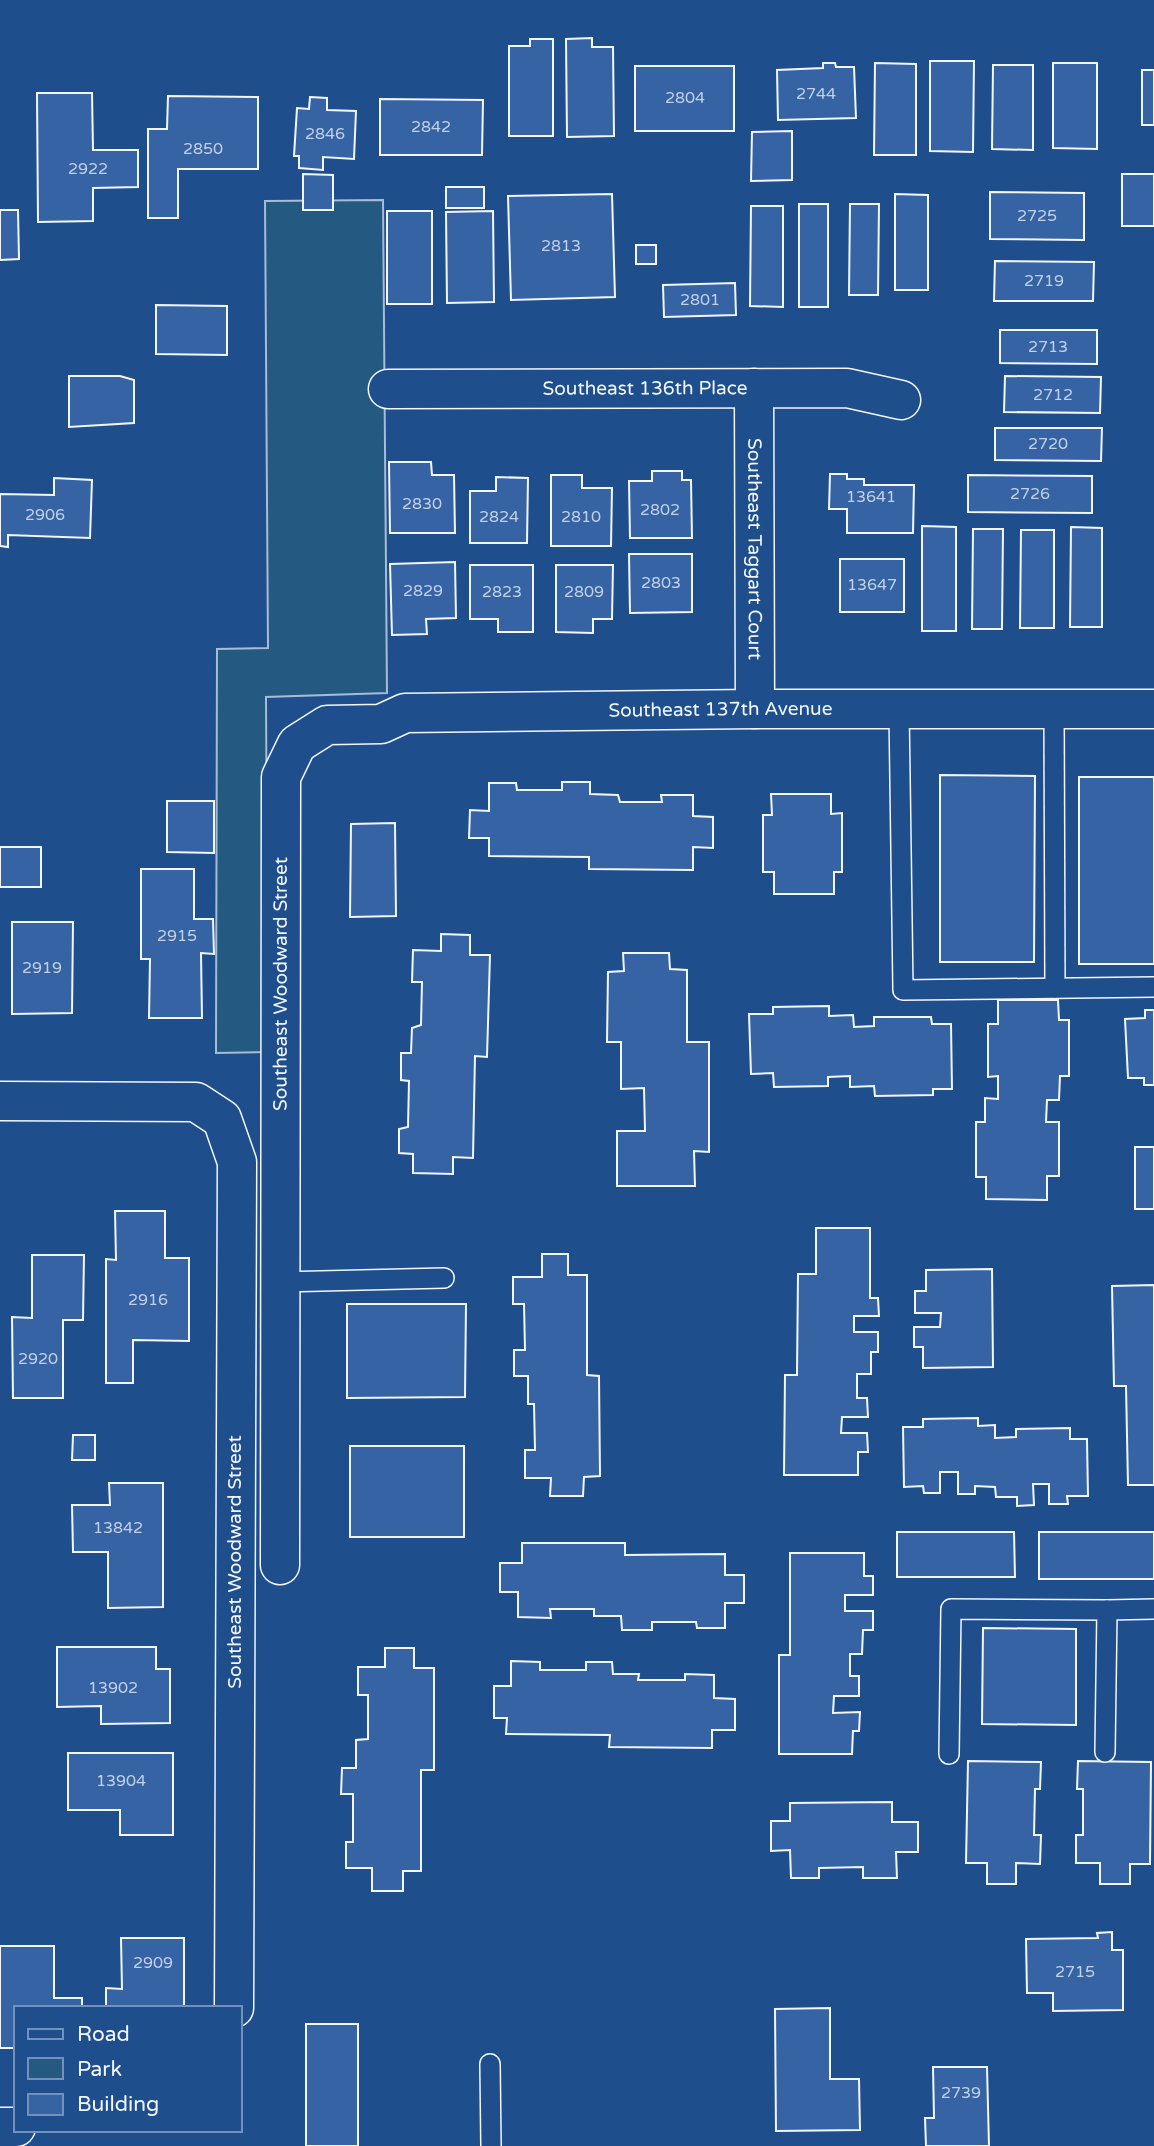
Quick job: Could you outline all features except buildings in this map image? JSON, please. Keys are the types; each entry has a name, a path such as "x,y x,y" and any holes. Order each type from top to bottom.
{"street":[{"name":"Southeast Taggart Court","path":"754,388 755,709"},
{"name":"Southeast 136th Place","path":"388,389 847,388 901,400"},
{"name":"Southeast 137th Avenue","path":"297,744 327,725 381,724 405,713 755,709 1154,709"},
{"name":"Southeast Woodward Street","path":"280,1565 281,776 297,744"},
{"name":"Southeast Woodward Street","path":"0,1101 196,1102 222,1119 237,1162 234,2006"}],"lane":[{"path":"900,709 903,990 1154,987"},
{"path":"1054,709 1055,989"},
{"path":"280,1282 444,1278"},
{"path":"949,1754 951,1609 1154,1609"},
{"path":"1105,1752 1107,1610"},
{"path":"489,2064 491,2146"}],"green space":[{"path":"383,200 387,693 266,697 268,1052 216,1053 217,649 268,648 265,201"}]}
